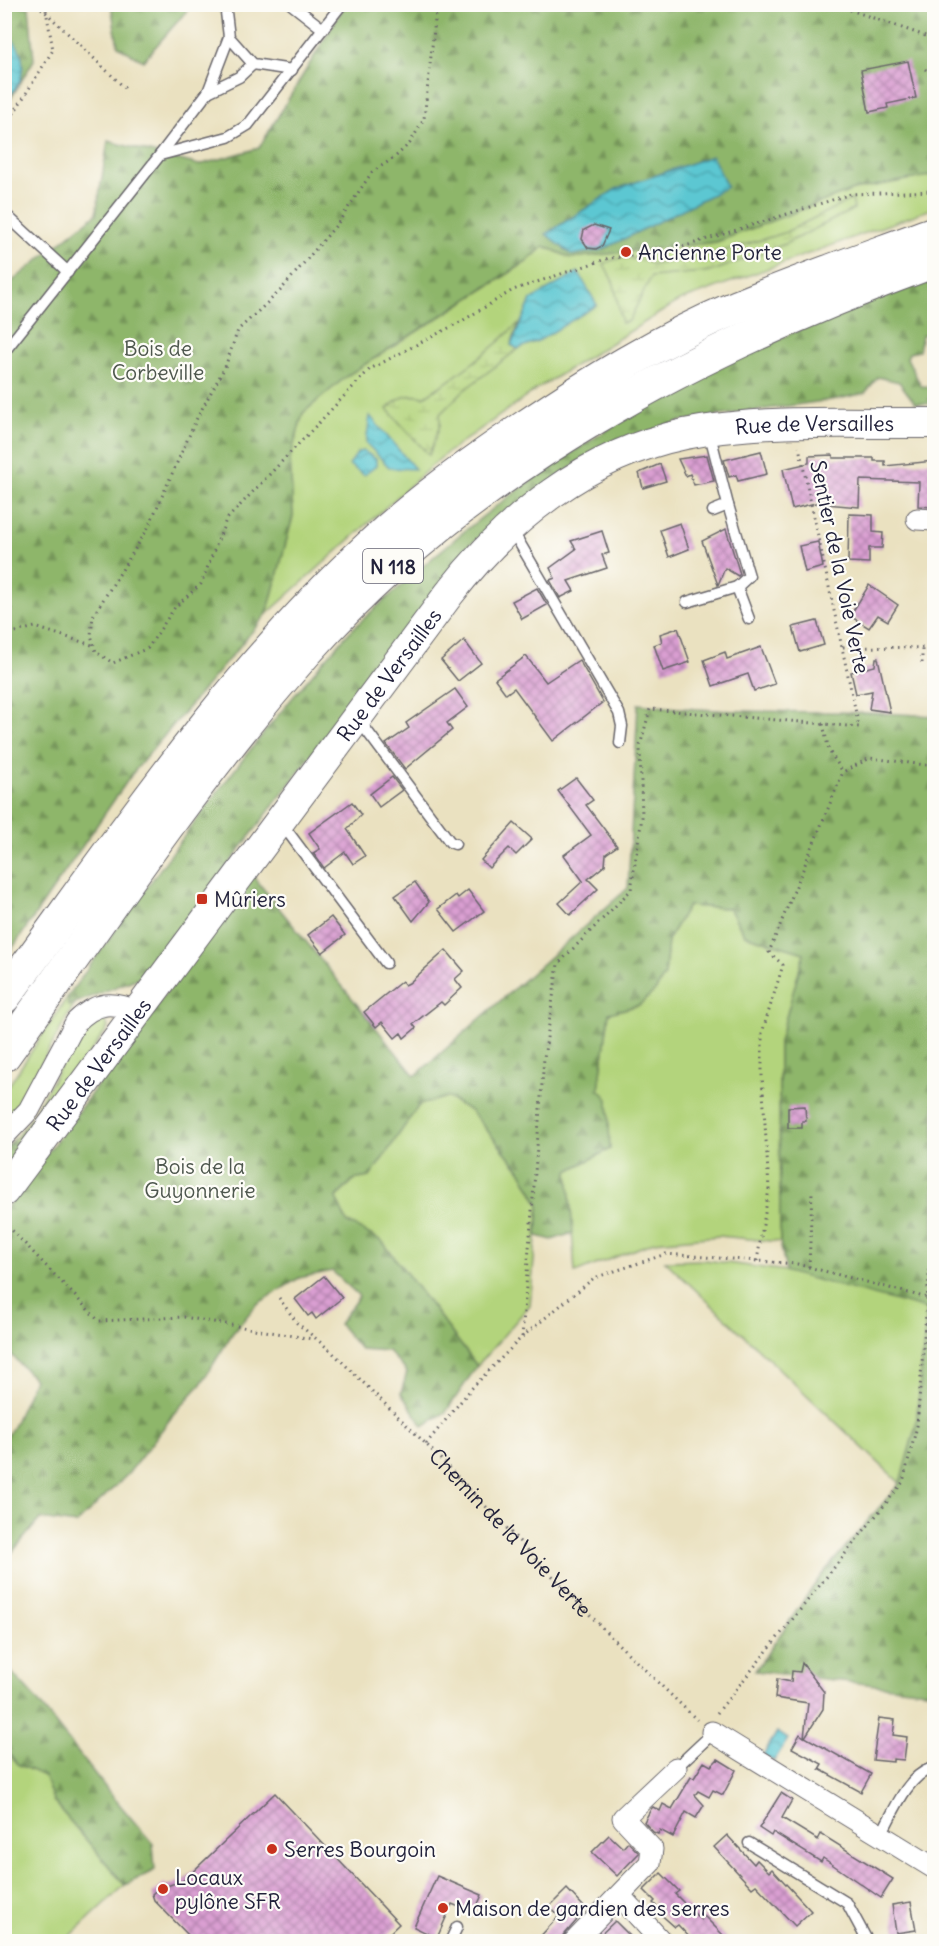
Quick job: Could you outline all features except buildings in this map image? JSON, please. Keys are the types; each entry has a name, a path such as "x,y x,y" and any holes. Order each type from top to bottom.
{"highway":[{"name":"N 118","path":"4,998 191,742 236,687 289,628 370,546 432,492 572,396 640,355 735,308 934,233"},
{"name":"N 118","path":"4,1055 214,764 307,651 393,565 498,482 588,421 650,385 769,326 852,291 934,261"}],"main road":[{"name":"Rue de Versailles","path":"4,1191 466,572 509,526 540,501 591,469 652,443 709,431 794,425 934,423"}],"street":[{"path":"4,1136 29,1110 76,1022 85,1014 108,1004 120,1004 139,1012"},
{"path":"709,1726 934,1868"},
{"path":"574,1941 650,1863 652,1849 623,1818 679,1765"},
{"path":"620,1896 662,1941"}],"lane":[{"path":"4,352 208,92 229,38 225,4"},
{"path":"291,4 323,29"},
{"path":"160,155 228,136 248,125 342,4"},
{"path":"229,38 253,63 292,70"},
{"path":"208,92 239,77 253,63"},
{"path":"4,213 69,272"},
{"path":"687,602 737,587 748,576 709,431"},
{"path":"712,511 728,506"},
{"path":"509,526 619,713 622,726 620,744"},
{"path":"737,587 749,619"},
{"path":"357,718 450,842 455,844"},
{"path":"280,821 386,963"},
{"path":"679,1765 709,1726"},
{"path":"880,1836 911,1784 920,1772 930,1769"},
{"path":"749,1843 847,1903 868,1941"},
{"path":"450,1941 457,1927"}],"path":[{"path":"37,4 127,90"},
{"path":"4,129 53,50 45,4"},
{"path":"440,4 436,11 424,119 410,143 394,158 372,172 338,223 280,291 238,330 225,367 197,418 147,530 93,616 91,635 96,652 113,663 148,648 175,607 201,584 226,520 370,369 462,321 513,290 609,258 663,253 851,194 934,191"},
{"path":"835,5 934,39"},
{"path":"925,69 934,76"},
{"name":"Sentier de la Voie Verte","path":"794,425 859,728 823,724"},
{"path":"4,635 35,627 95,646"},
{"path":"843,647 934,648"},
{"path":"922,648 922,663"},
{"path":"522,1337 544,1058 558,964 631,890 642,817 640,746 650,709 823,724 829,751 843,772"},
{"path":"757,1261 769,1189 762,1074 762,1033 783,965 769,952 843,772 870,758 934,766"},
{"path":"809,1267 812,1191"},
{"path":"709,1726 903,1482 917,1426 934,1213"},
{"name":"Chemin de la Voie Verte","path":"4,1222 99,1322 184,1317 314,1339"},
{"path":"426,1444 471,1389 522,1337 594,1278 666,1254 809,1267 928,1298"},
{"name":"Chemin de la Voie Verte","path":"279,1298 297,1323 331,1351 426,1444 613,1639 709,1726"},
{"path":"928,1306 934,1306"}],"green space":[{"path":"111,4 192,5 143,61 118,46"},
{"path":"5,5 29,7 34,60 5,108"},
{"name":"Bois de Corbeville","path":"345,5 934,5 934,175 853,190 716,242 571,258 544,246 527,261 348,375 303,413 290,458 293,516 267,614 132,774 5,959 5,287 96,214 108,141 199,165 259,148"},
{"path":"934,175 934,208 679,301 540,387 444,455 267,614 293,516 290,458 303,413 348,375 527,262 544,246 571,258 716,242 853,190"},
{"path":"852,199 854,209 785,244 713,271 651,277 629,321 622,323 614,284 604,264 616,259 629,258 653,265 717,253 784,233"},
{"path":"934,280 934,332 922,335 919,351 909,353 907,358 921,386 934,387 934,404 915,403 899,382 878,377 865,393 838,399 681,421 585,457 471,544 151,967 138,978 68,1006 68,996 167,859 306,681 357,624 460,534 585,444 721,367 791,334 862,305"},
{"path":"519,323 511,345 518,349 463,391 440,414 440,425 429,455 387,409 404,397 424,397 437,389 462,372"},
{"name":"Bois de la Guyonnerie","path":"638,704 712,710 860,712 934,716 934,1692 755,1671 820,1577 900,1483 916,1425 927,1309 786,1272 780,1242 779,1042 804,953 745,935 729,908 688,906 668,939 665,975 655,991 639,1005 609,1013 599,1089 608,1099 610,1149 568,1171 573,1233 552,1240 537,1236 539,1204 520,1170 472,1112 447,1097 419,1105 370,1177 353,1180 336,1198 347,1222 382,1241 477,1366 446,1412 423,1426 401,1393 407,1372 388,1351 360,1349 339,1324 359,1296 332,1271 299,1278 257,1304 232,1334 201,1384 174,1414 128,1474 76,1524 40,1519 5,1561 5,1439 13,1427 34,1379 5,1348 4,1211 253,876 415,1076 628,888"},
{"path":"688,906 729,908 745,935 805,953 779,1042 780,1242 719,1236 654,1242 575,1273 568,1171 610,1149 599,1089 609,1013 639,1005 665,975 668,939"},
{"path":"68,996 68,1006 75,1003 9,1122 5,1121 5,1091"},
{"path":"96,1018 106,1021 108,1028 28,1139 9,1145 28,1123 83,1027"},
{"path":"447,1097 472,1112 520,1170 539,1205 530,1305 477,1366 382,1241 347,1223 336,1198 397,1136 419,1105"},
{"path":"28,1139 5,1171 5,1146"},
{"path":"705,1260 786,1271 927,1308 916,1425 900,1483 665,1261"},
{"path":"5,1665 36,1699 153,1844 155,1870 125,1885 54,1802 44,1776 17,1764 5,1748"},
{"path":"4,1748 17,1764 44,1776 54,1802 125,1885 65,1941 5,1941"}],"water":[{"path":"5,33 18,48 23,66 18,84 5,99"},
{"path":"712,156 727,187 602,250 572,255 546,234 616,189"},
{"path":"578,272 597,305 540,340 518,349 511,345 531,300"},
{"path":"370,416 415,469 390,468 366,443"},
{"path":"364,451 376,459 376,466 364,475 349,465 358,452"},
{"path":"777,1732 788,1739 774,1761 763,1755"}],"place":[{"name":"Ancienne Porte","path":"626,252"},
{"name":"Mûriers","path":"202,899"},
{"name":"Serres Bourgoin","path":"272,1849"},
{"name":"Locaux pylône SFR","path":"163,1889"},
{"name":"Maison de gardien des serres","path":"443,1908"}]}
